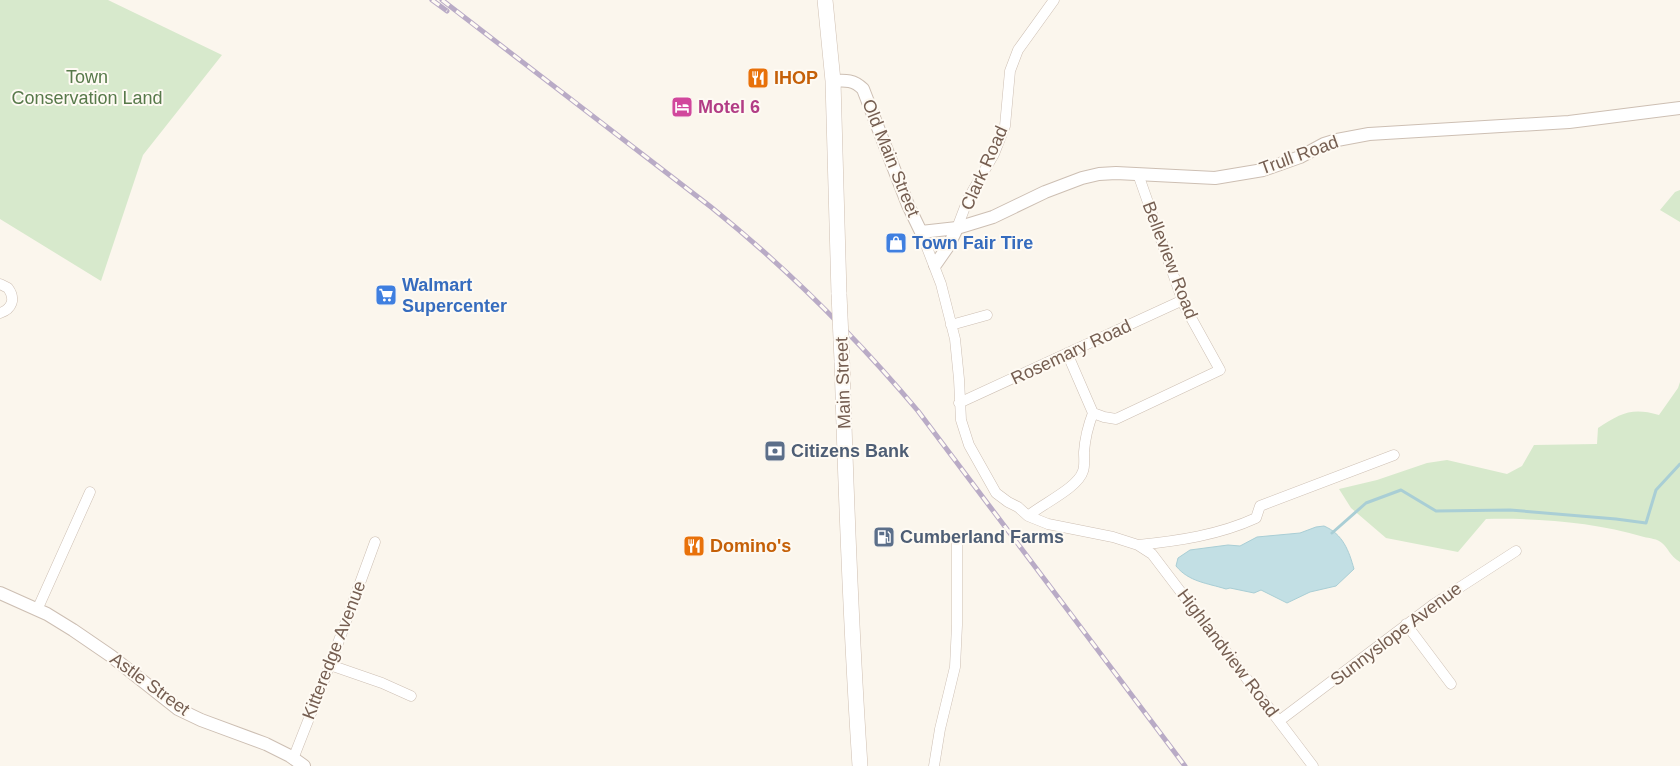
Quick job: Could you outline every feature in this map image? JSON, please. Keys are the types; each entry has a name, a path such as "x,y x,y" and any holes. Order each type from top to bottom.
{"main road":[{"name":"Main Street","path":"825,0 833,81 847,532 860,766"}],"street":[{"name":"Clark Road","path":"957,228 968,199 994,154 1005,126 1010,71 1018,50 1054,0"},
{"name":"Old Main Street","path":"833,81 848,80 854,82 863,90 908,205 935,265 955,339 961,420 969,445 996,493 1028,516 1048,524 1113,537 1138,545"},
{"name":"Trull Road","path":"921,232 957,228 993,217 1044,192 1098,174 1215,178 1263,170 1300,157 1324,144 1370,134 1568,122 1680,108"},
{"name":"Belleview Road","path":"1093,413 1116,419 1220,370 1183,300 1138,174"},
{"path":"935,265 949,245 957,228"},
{"path":"0,284 8,288 12,298 8,310 0,313"},
{"name":"Rosemary Road","path":"960,404 1183,300"},
{"path":"951,325 987,315"},
{"path":"1028,516 1078,480 1084,471 1086,431 1093,413 1067,353"},
{"path":"1138,545 1196,537 1245,523 1256,518 1260,506 1394,456"},
{"path":"37,610 90,492"},
{"path":"934,766 940,729 955,667 958,625 957,537"},
{"name":"Kitteredge Avenue","path":"293,759 375,542"},
{"name":"Highlandview Road","path":"1138,545 1152,554 1313,766"},
{"name":"Sunnyslope Avenue","path":"1279,720 1406,624 1470,579 1516,550"},
{"name":"Astle Street","path":"0,593 37,610 73,630 103,650 178,709 201,720 266,744 304,766"},
{"path":"1406,624 1450,684"},
{"path":"330,665 382,683 411,696"}],"green space":[{"name":"Town Conservation Land","path":"0,0 108,0 222,55 143,155 101,281 0,219"},
{"path":"1680,190 1680,222 1660,210 1675,192"},
{"path":"1680,382 1680,562 1662,543 1656,540 1586,524 1546,520 1486,519 1458,552 1386,538 1351,508 1339,489 1377,480 1427,463 1447,460 1507,474 1522,466 1534,445 1597,444 1598,428 1620,415 1641,412 1659,415 1678,388"}],"water":[{"path":"1324,526 1331,529 1341,538 1354,569 1336,586 1310,592 1287,603 1261,590 1254,593 1230,588 1226,589 1193,579 1176,566 1178,558 1190,550 1228,545 1240,546 1257,537 1300,533"}],"waterway":[{"path":"1332,533 1366,503 1401,490 1436,511 1510,510 1646,523 1656,490 1680,464"}],"railway":[{"path":"432,0 447,11"},
{"path":"442,0 711,207 767,254 845,329 918,411 1185,766"}],"place":[{"name":"IHOP","path":"758,78"},
{"name":"Motel 6","path":"682,107"},
{"name":"Town Fair Tire","path":"896,243"},
{"name":"Walmart Supercenter","path":"386,295"},
{"name":"Citizens Bank","path":"775,451"},
{"name":"Cumberland Farms","path":"884,537"},
{"name":"Domino's","path":"694,546"}]}
